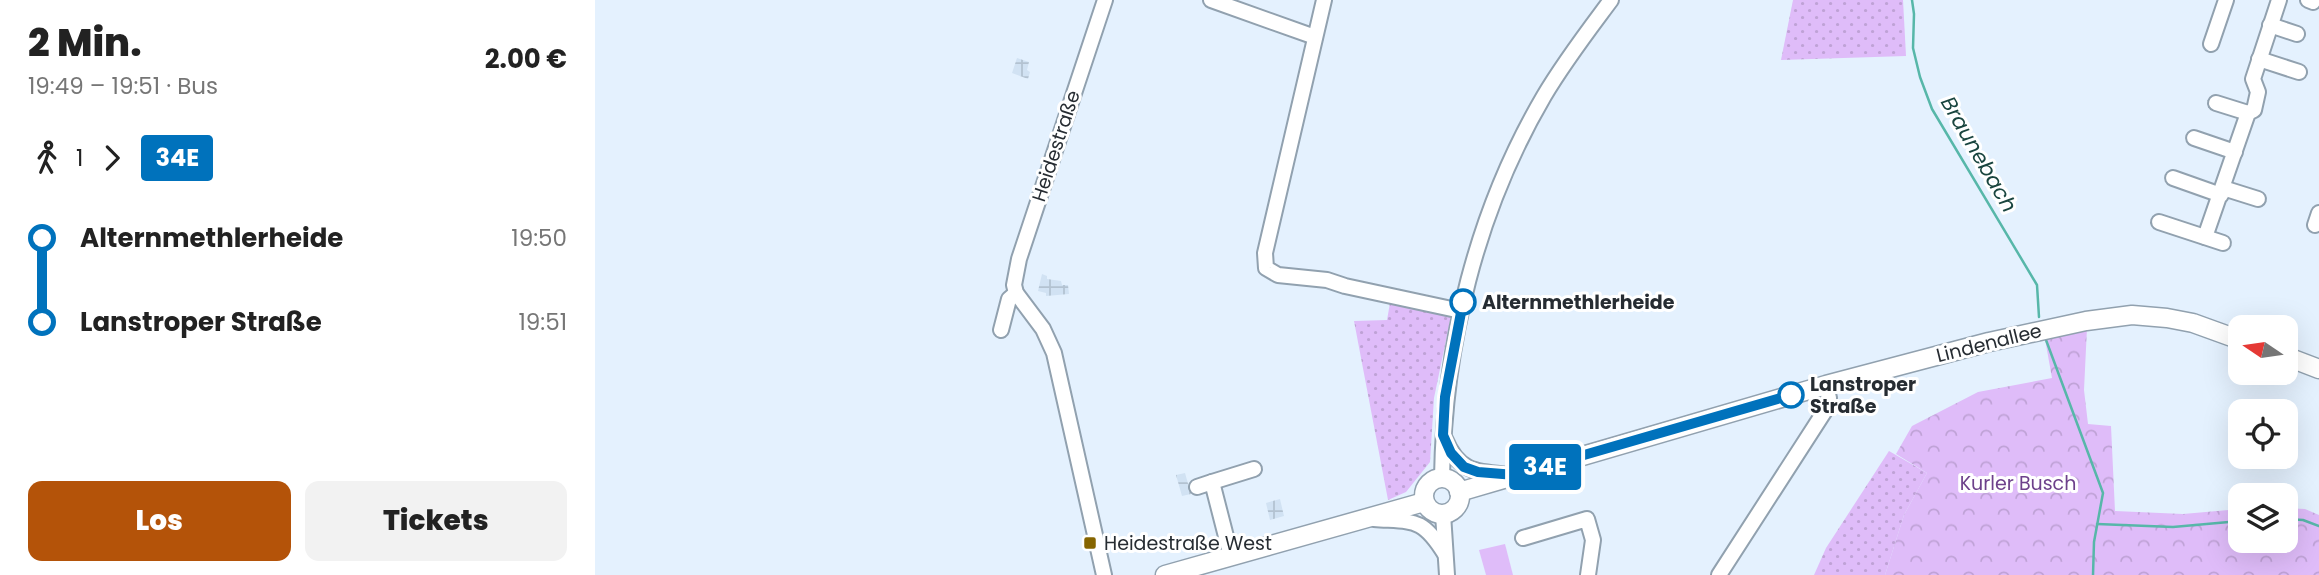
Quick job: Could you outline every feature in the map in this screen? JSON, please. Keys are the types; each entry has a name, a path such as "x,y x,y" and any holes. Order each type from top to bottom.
{"main road":[{"name":"Lindenallee","path":"1459,492 1826,385 1989,342 2119,316 2167,318 2193,323 2228,336"},
{"path":"2298,361 2319,369"},
{"path":"1442,478 1453,482 1459,492 1458,504 1443,514 1432,511 1425,502 1427,485 1442,478"},
{"path":"1165,575 1425,502"}],"street":[{"name":"Heidestraße","path":"1001,330 1009,299 1016,293 1014,285 1019,259 1105,0"},
{"path":"1211,0 1315,37"},
{"path":"1324,0 1265,253 1266,268 1278,275 1327,281 1461,311"},
{"path":"1442,478 1445,397 1461,311 1485,226 1510,162 1544,97 1611,0"},
{"path":"2211,44 2226,0"},
{"path":"2216,103 2248,113 2254,110 2257,100 2253,79 2279,0"},
{"path":"2270,25 2297,34"},
{"path":"2259,59 2299,72"},
{"path":"2206,237 2248,113"},
{"path":"2194,138 2235,152"},
{"path":"2173,178 2258,199"},
{"path":"2159,222 2223,243"},
{"path":"1016,293 1043,329 1054,353 1104,575"},
{"path":"1719,575 1828,406 1826,385"},
{"path":"1443,435 1451,453 1464,467 1478,472 1515,475"},
{"path":"1197,487 1254,470"},
{"path":"1212,482 1231,556"},
{"path":"1443,514 1447,575"},
{"path":"1372,518 1418,524 1435,538 1445,554"},
{"path":"1523,538 1587,519 1593,540 1589,569 1581,569 1580,575"}],"shaded area":[{"path":"1017,58 1029,62 1028,79 1012,73"},
{"path":"1042,274 1047,276 1047,279 1068,285 1069,294 1046,296 1046,293 1038,291"},
{"path":"1185,473 1191,494 1182,496 1176,475"},
{"path":"1280,499 1284,516 1270,520 1266,503"}],"green space":[{"path":"1793,0 1903,0 1906,56 1781,60"},
{"path":"1390,303 1451,316 1434,398 1430,462 1406,492 1388,500 1354,321 1387,320"},
{"name":"Kurler Busch","path":"2087,328 2084,390 2088,424 2111,426 2115,511 2183,514 2228,510 2228,553 2298,553 2298,509 2305,509 2319,515 2319,575 1885,575 1904,515 1927,473 1896,454 1912,426 1978,392 2052,378 2045,339"},
{"path":"1889,451 1927,473 1904,515 1885,575 1814,575 1826,548"},
{"path":"1505,544 1513,575 1486,575 1479,550"}],"waterway":[{"name":"Braunebach","path":"1912,0 1913,48 1932,109 2037,285 2039,317"},
{"name":"Braunebach","path":"2046,340 2103,493 2094,542 2093,575"},
{"path":"2298,520 2319,526"},
{"path":"2097,524 2173,527 2228,522"}],"bus line":[{"name":"34E","path":"1463,302 1445,397 1443,435 1451,453 1459,463 1470,470 1515,475 1791,395"}],"place":[{"name":"Alternmethlerheide","path":"1463,302"},
{"name":"Lanstroper Straße","path":"1791,395"},
{"name":"Heidestraße West","path":"1090,543"}]}
